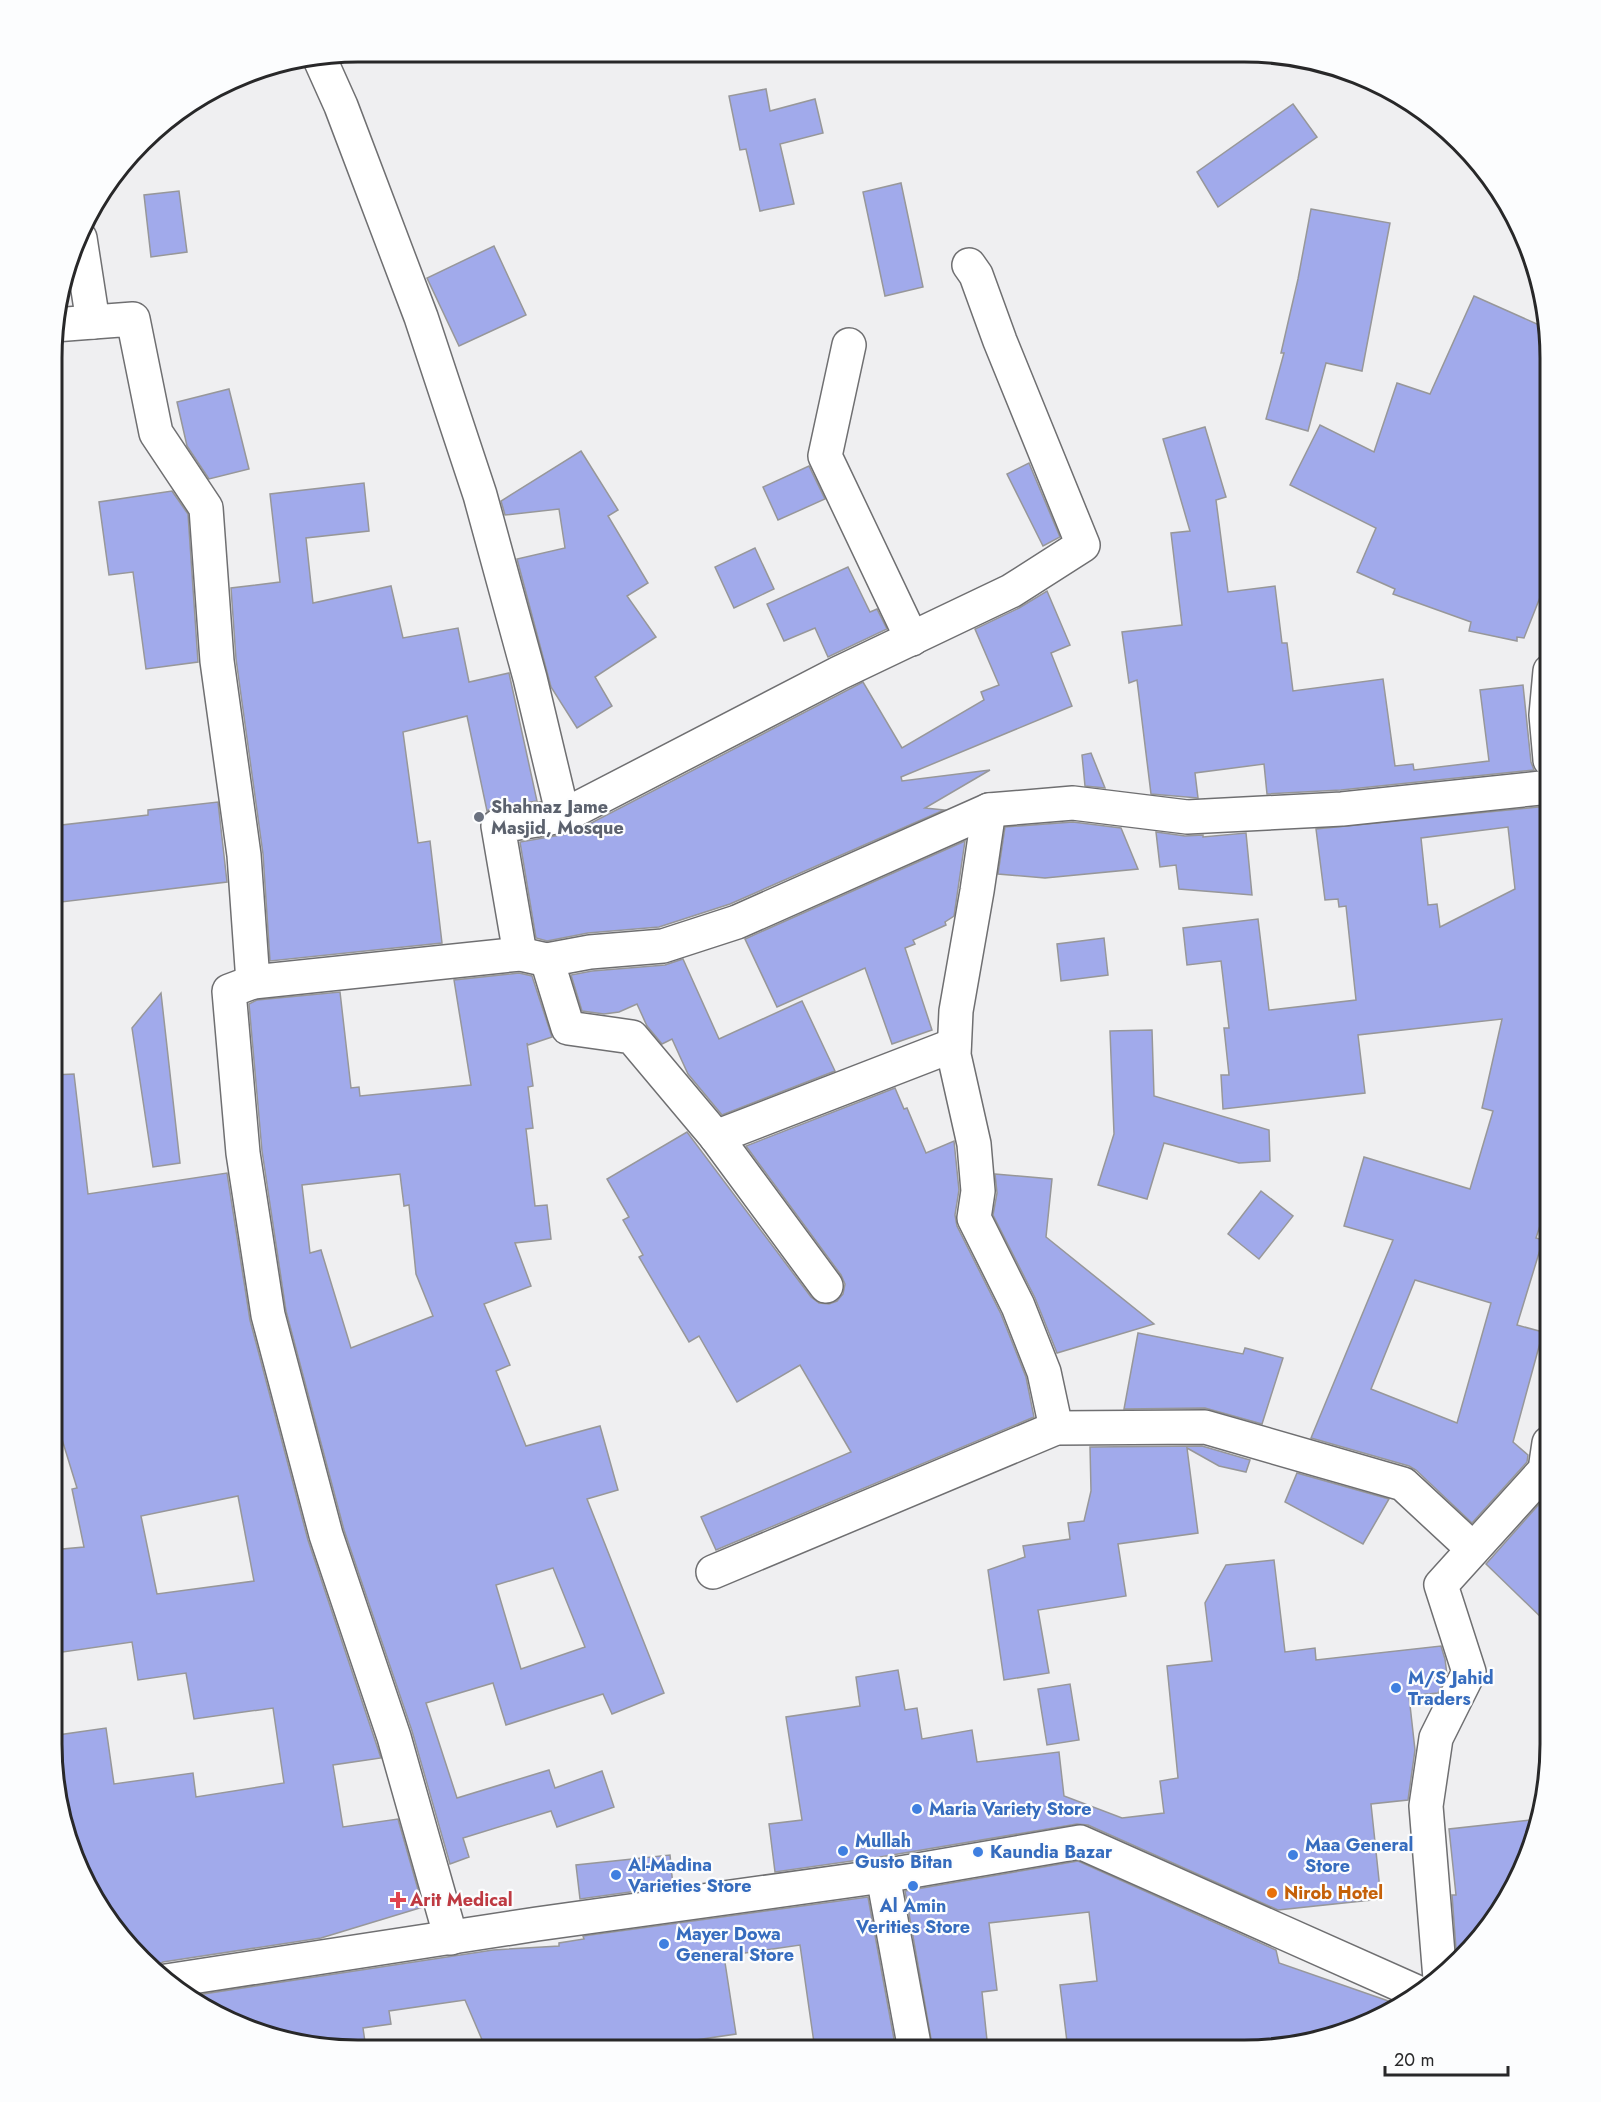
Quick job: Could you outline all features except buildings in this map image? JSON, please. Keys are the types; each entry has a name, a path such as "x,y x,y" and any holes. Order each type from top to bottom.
{"street":[{"path":"322,64 341,106 421,317 480,495 530,678 563,816"},
{"path":"82,250 93,322"},
{"path":"826,1286 716,1137 632,1037 568,1028 533,957 498,826 563,816 839,674 1011,591 1083,545 1000,341 976,275 969,265"},
{"path":"63,324 133,319 156,433 206,508 218,661 244,855 253,982"},
{"path":"849,345 825,456 912,639"},
{"path":"451,1938 394,1737 326,1535 268,1315 243,1153 229,991 253,982 663,946 737,922 989,810 1073,803 1186,817 1342,809 1540,788"},
{"path":"989,810 956,1011 954,1055 974,1144 978,1191 974,1218 1018,1306 1044,1372 1056,1428"},
{"path":"716,1137 954,1045"},
{"path":"713,1572 1056,1428 1205,1427 1402,1484 1473,1549"},
{"path":"1439,1967 1426,1806 1436,1738 1469,1672 1441,1585 1540,1475"},
{"path":"177,1979 883,1876 1080,1842 1410,1989"},
{"path":"883,1876 913,2040"}],"place":[{"name":"Shahnaz Jame Masjid, Mosque","path":"479,817"},
{"name":"M/S Jahid Traders","path":"1396,1688"},
{"name":"Maria Variety Store","path":"917,1809"},
{"name":"Mullah Gusto Bitan","path":"843,1851"},
{"name":"Kaundia Bazar","path":"978,1852"},
{"name":"Maa General Store","path":"1293,1855"},
{"name":"Al-Madina Varieties Store","path":"616,1875"},
{"name":"Al Amin Verities Store","path":"913,1886"},
{"name":"Nirob Hotel","path":"1272,1893"},
{"name":"Arit Medical","path":"398,1900"},
{"name":"Mayer Dowa General Store","path":"664,1944"}]}
